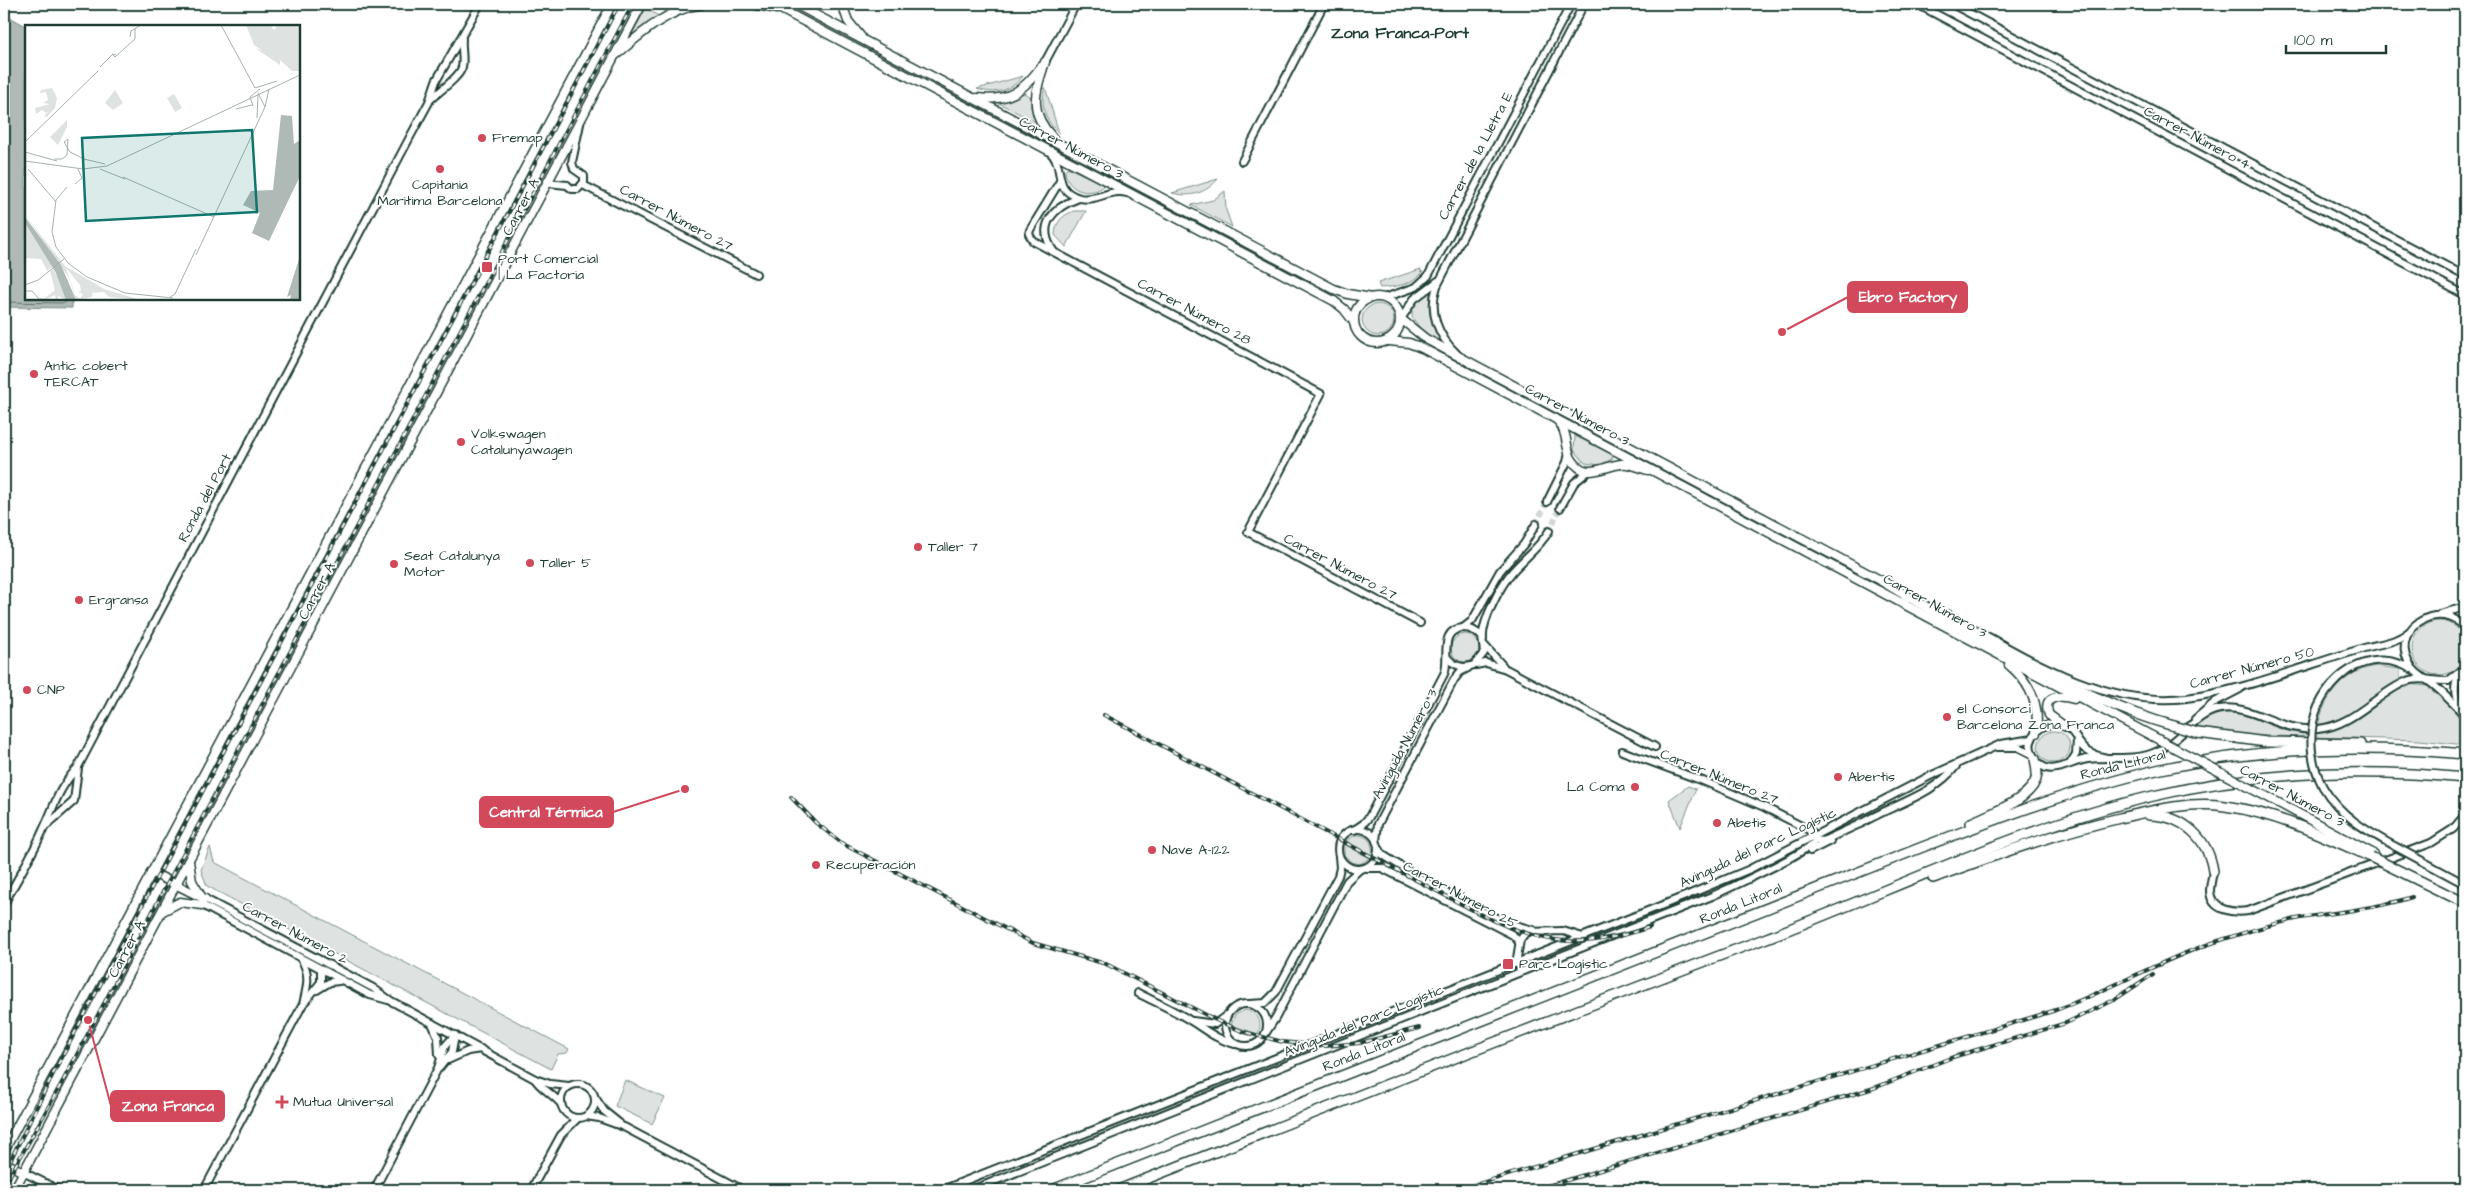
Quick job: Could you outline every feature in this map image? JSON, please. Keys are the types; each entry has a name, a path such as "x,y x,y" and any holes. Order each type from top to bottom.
{"highway":[{"path":"1882,581 1937,615 2088,695 2128,712 2198,733 2266,742 2378,744 2393,750"},
{"name":"Ronda Litoral","path":"1052,1190 1920,848 2065,795 2162,769 2227,757 2285,751 2393,750 2465,754"},
{"path":"1920,848 2005,806 2025,794 2035,781 2037,774 2034,757"},
{"path":"1118,1190 2058,823 2130,802 2224,783 2306,774 2394,773 2465,778"},
{"path":"1856,902 1881,897 2039,839 2119,818 2183,806 2223,806 2265,815 2309,829 2373,856 2461,901"},
{"path":"2119,818 2151,815 2167,817 2180,822 2201,839 2213,871"}],"main road":[{"name":"Carrer A","path":"4,1151 612,4"},
{"name":"Carrer A","path":"14,1190 642,4"},
{"path":"614,57 662,18 681,9 702,4"},
{"path":"752,4 781,10"},
{"name":"Carrer Número 3","path":"771,4 1334,301 1344,309 1354,322"},
{"name":"Carrer Número 3","path":"795,4 1334,289 1348,294 1371,298"},
{"path":"842,4 848,21 866,42"},
{"path":"972,97 994,99 1015,94 1028,84 1045,62"},
{"path":"1045,62 1036,93 1036,108 1042,123 1057,142"},
{"path":"1371,298 1384,298 1398,308 1401,319 1399,330 1389,341 1378,344 1367,341 1360,336 1354,322 1358,307 1371,298"},
{"name":"Carrer Número 3","path":"1401,319 1421,336 1461,358 1882,581"},
{"name":"Carrer Número 3","path":"1389,341 1415,344 2275,801 2373,856"},
{"path":"1555,418 1564,429 1569,452 1576,463 1590,471 1602,470 1621,463 1659,473"},
{"path":"1996,654 2023,677 2031,690 2037,711 2034,736"},
{"path":"2064,726 2048,713 2048,704 2051,699 2061,696 2090,704"},
{"path":"189,859 192,881 203,901"},
{"path":"151,872 176,884 203,901"},
{"path":"160,914 180,902 203,901"},
{"path":"4,1162 23,1172"}],"street":[{"name":"Ronda del Port","path":"4,904 44,828 52,804 64,782 78,767 429,102 436,81 480,4"},
{"path":"1045,62 1076,4"},
{"path":"1242,161 1324,4"},
{"name":"Carrer de la Lletra E","path":"1384,298 1416,287 1428,276 1571,4"},
{"name":"Carrer de la Lletra E","path":"1461,358 1443,338 1434,316 1435,292 1442,273 1584,4"},
{"name":"Carrer Número 4","path":"1917,4 2465,294"},
{"name":"Carrer Número 4","path":"1952,4 2465,276"},
{"name":"Ronda del Port","path":"429,102 459,75 462,70 462,38"},
{"path":"548,183 567,185 575,190 584,185 584,176 574,169 572,162 581,118"},
{"path":"1047,149 1057,163 1060,181 1067,192 1080,198 1091,199 1118,192 1134,195"},
{"name":"Carrer Número 28","path":"1060,181 1041,209 1029,234 1033,241 1321,394 1248,532"},
{"name":"Carrer Número 27","path":"584,185 756,274"},
{"path":"1055,253 1048,241 1048,223 1059,207 1080,198"},
{"name":"Carrer de la Lletra E","path":"1401,319 1414,300 1429,289 1442,273"},
{"path":"1547,502 1567,462 1569,452"},
{"path":"1560,508 1577,479 1590,471"},
{"path":"1536,524 1524,544 1500,571 1474,618 1455,631 1447,640 1445,651 1447,657 1456,666 1472,666 1482,657 1484,644 1483,625 1508,577 1538,548 1549,530"},
{"name":"Carrer Número 27","path":"1248,532 1420,623"},
{"name":"Carrer Número 50","path":"1882,581 2074,680 2110,693 2141,698 2184,698 2268,678 2398,640 2420,620 2434,615"},
{"path":"2434,615 2465,607"},
{"path":"2434,615 2454,619 2465,628"},
{"path":"1460,629 1472,630 1482,637 1484,644"},
{"path":"2410,631 2405,651 2408,662 2415,671"},
{"name":"Carrer Número 27","path":"1484,644 1506,669"},
{"name":"Avinguda Número 3","path":"1354,830 1369,817 1444,674 1447,667 1447,657"},
{"name":"Carrer Número 3","path":"2465,715 2427,679 2415,671 2398,663 2382,661 2365,662 2352,667 2325,692 2317,706 2312,722 2311,749 2316,773 2323,787 2350,820 2465,884"},
{"name":"Carrer Número 27","path":"1472,666 1486,663 1506,669 1655,747"},
{"name":"Avinguda Número 3","path":"1377,844 1378,824 1454,680 1460,672 1472,666"},
{"path":"2465,668 2456,682 2455,694 2465,715"},
{"path":"2107,758 2087,750 2069,729 2064,726 2046,725 2034,736 2030,745 2034,757 2046,768 2053,770 2085,759 2127,758 2152,754 2166,747 2190,726 2214,710 2230,708 2246,711 2293,728 2327,728 2347,719 2406,682 2427,679 2448,681 2460,674"},
{"path":"2190,726 2202,712 2221,698 2268,678"},
{"name":"Avinguda del Parc Logístic","path":"942,1190 1516,964 1750,869 1815,838 1936,773 2004,743 2019,742 2034,736"},
{"path":"2067,766 2076,754 2077,740"},
{"name":"Avinguda del Parc Logístic","path":"1997,747 2018,747 2034,757"},
{"name":"Carrer Número 27","path":"1622,751 1712,785 1811,831 1815,838"},
{"name":"Avinguda del Parc Logístic","path":"972,1190 1696,902 1828,842 1940,783 1958,764"},
{"path":"44,828 74,801 78,767"},
{"name":"Avinguda del Parc Logístic","path":"1900,803 1936,782 1936,773"},
{"path":"2213,871 2210,893 2216,905 2231,912 2248,911 2431,843 2453,829 2465,815"},
{"name":"Avinguda del Parc Logístic","path":"1815,838 1823,841 1864,822"},
{"path":"1138,993 1192,1021 1215,1024 1237,1006 1265,1003 1276,992 1338,876 1340,868 1339,842 1343,836 1354,830 1368,832 1377,844 1376,859 1347,881 1276,1017 1265,1034 1254,1045 1241,1046 1220,1040 1200,1030 1192,1021"},
{"name":"Avinguda del Parc Logístic","path":"1763,872 1810,848 1815,838"},
{"name":"Carrer Número 25","path":"1377,844 1381,853 1391,860 1482,910 1513,924 1533,930"},
{"path":"1339,856 1348,867 1363,868"},
{"name":"Carrer Número 25","path":"1363,868 1378,867 1386,870 1513,935 1519,942 1516,964"},
{"name":"Carrer Número 2","path":"203,901 373,988 391,1001 535,1079 550,1084 569,1086"},
{"name":"Carrer Número 2","path":"203,901 301,959 318,972 370,995 391,1001"},
{"path":"1519,942 1524,933 1533,930 1563,931 1576,936 1585,936"},
{"path":"204,1190 311,990 318,972 318,965 308,959 297,948"},
{"path":"301,959 307,970 311,990"},
{"name":"Carrer Número 2","path":"318,972 330,971 354,983 373,988"},
{"path":"311,990 330,982 342,981"},
{"path":"1249,1004 1263,1013 1267,1024 1265,1034"},
{"path":"1228,1014 1225,1024 1227,1034 1241,1046"},
{"path":"432,1023 438,1037 438,1068"},
{"path":"447,1061 452,1052 455,1035"},
{"path":"374,1190 438,1068 443,1050 455,1035"},
{"path":"438,1068 447,1061 468,1051 481,1049"},
{"name":"Carrer Número 2","path":"535,1079 537,1084 548,1090 562,1105"},
{"path":"578,1118 567,1114 562,1105 562,1094 569,1086 578,1083 586,1085 592,1090 604,1110 624,1127"},
{"path":"586,1116 594,1110 596,1099"},
{"path":"531,1190 561,1135 578,1118 586,1116 599,1118 624,1127 743,1190"},
{"path":"23,1172 59,1190"}],"shaded area":[{"path":"646,8 660,17 629,40"},
{"path":"1023,76 1013,85 1003,90 991,92 977,89"},
{"path":"1045,87 1059,133 1050,123 1045,112 1043,100"},
{"path":"1024,93 1031,97 1031,108 1037,123 997,102 1013,99"},
{"path":"1067,167 1103,184 1103,187 1091,192 1079,190 1067,178 1065,171"},
{"path":"1218,179 1208,188 1198,193 1186,195 1172,193"},
{"path":"1225,191 1226,210 1232,227 1191,205 1213,200"},
{"path":"1074,211 1086,211 1066,247 1055,235 1055,231 1060,220"},
{"path":"1421,269 1420,271 1423,272 1409,283 1380,288 1378,283"},
{"path":"1431,291 1432,317 1441,342 1422,331 1412,317 1415,305"},
{"path":"1378,304 1384,305 1389,309 1393,314 1393,326 1389,331 1384,335 1378,336 1372,335 1367,331 1363,326 1362,320 1363,314 1367,309 1372,305"},
{"path":"1575,436 1611,454 1613,458 1601,465 1585,463 1574,450"},
{"path":"2439,621 2449,623 2458,629 2464,638 2466,648 2464,658 2458,667 2449,673 2439,675 2429,673 2420,667 2414,658 2412,648 2414,638 2420,629 2429,623"},
{"path":"1465,634 1475,638 1479,648 1475,658 1465,662 1455,658 1451,648 1455,638"},
{"path":"2376,666 2400,669 2400,682 2345,717 2318,727 2325,705 2337,687 2355,673"},
{"path":"2410,684 2427,686 2447,702 2465,725 2465,745 2420,740 2235,735 2196,727 2211,717 2225,713 2252,718 2295,733 2311,734 2325,732 2351,721"},
{"path":"2054,731 2066,735 2070,747 2066,759 2054,763 2042,759 2038,747 2042,735"},
{"path":"1688,786 1696,789 1680,828 1669,800"},
{"path":"1355,835 1366,837 1369,840 1372,846 1372,855 1346,841"},
{"path":"1344,844 1370,858 1360,864 1351,862 1344,855"},
{"path":"210,847 214,862 569,1049 567,1053 558,1054 551,1069 207,886 201,870"},
{"path":"1245,1010 1253,1013 1258,1018 1260,1025 1258,1034 1231,1025 1235,1015"},
{"path":"625,1080 665,1098 652,1124 615,1106"}],"water":[{"path":"4,14 25,25 25,300 72,300 72,308 4,307"}],"tunnel":[{"path":"1536,524 1547,502"},
{"path":"1549,531 1560,508"}],"railway":[{"path":"9,1163 53,1074 619,4"},
{"path":"4,1186 64,1079 633,4"},
{"path":"1104,715 1482,915 1505,925 1526,933 1565,941 1605,939 1650,927"},
{"path":"791,797 816,823 843,844 1033,943 1106,964 1218,1021 1244,1032 1283,1042 1325,1046 1360,1043 1419,1028"},
{"path":"1458,1190 2053,1011 2195,949 2235,935 2296,919 2369,907 2412,897"},
{"path":"1534,1190 1874,1088 1953,1057 2066,1023 2114,1000 2153,974"}],"place":[{"name":"Fremap","path":"482,138"},
{"name":"Capitania Maritima Barcelona","path":"440,169"},
{"name":"Port Comercial | La Factoria","path":"487,267"},
{"name":"Ebro Factory","path":"1782,332"},
{"name":"Antic cobert TERCAT","path":"34,374"},
{"name":"Volkswagen Catalunyawagen","path":"461,442"},
{"name":"Taller 7","path":"918,547"},
{"name":"Taller 5","path":"530,563"},
{"name":"Seat Catalunya Motor","path":"394,564"},
{"name":"Ergransa","path":"79,600"},
{"name":"CNP","path":"27,690"},
{"name":"el Consorci Barcelona Zona Franca","path":"1947,717"},
{"name":"Abertis","path":"1838,777"},
{"name":"La Coma","path":"1635,787"},
{"name":"Central Térmica","path":"685,789"},
{"name":"Abetis","path":"1717,823"},
{"name":"Nave A-122","path":"1152,850"},
{"name":"Recuperación","path":"816,865"},
{"name":"Parc Logístic","path":"1508,964"},
{"name":"Zona Franca","path":"88,1020"},
{"name":"Mutua Universal","path":"282,1102"}],"district":[{"name":"Zona Franca-Port","path":"1400,33"}]}
